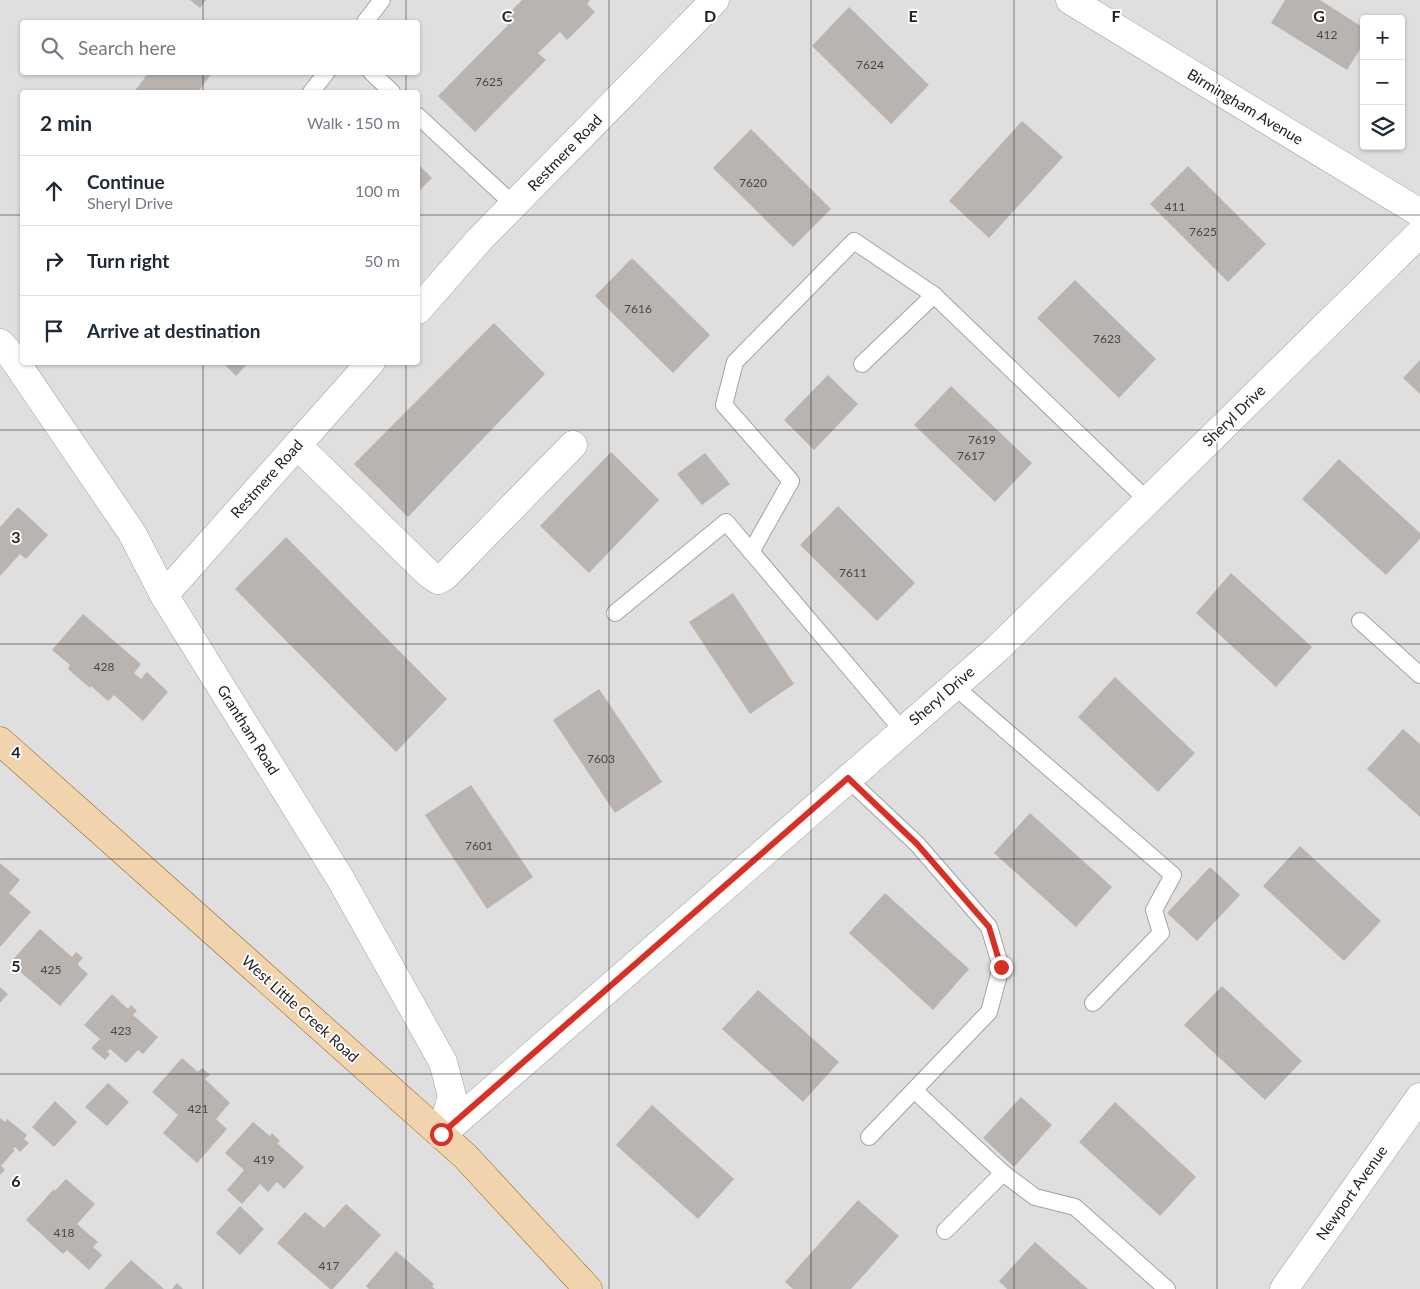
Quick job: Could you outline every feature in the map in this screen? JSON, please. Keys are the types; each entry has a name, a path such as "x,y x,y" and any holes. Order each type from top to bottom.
{"main road":[{"name":"West Little Creek Road","path":"0,741 465,1156 588,1289"}],"street":[{"name":"Restmere Road","path":"420,308 480,239 715,0"},
{"name":"Birmingham Avenue","path":"1070,0 1420,213"},
{"name":"Sheryl Drive","path":"441,1134 998,648 1420,233"},
{"name":"Grantham Road","path":"0,343 11,355 132,533 164,594 340,878 444,1062 452,1096 441,1134"},
{"name":"Restmere Road","path":"164,594 367,365"},
{"path":"297,445 428,573 438,580 446,576 573,445"},
{"name":"Newport Avenue","path":"1284,1289 1420,1097"}],"lane":[{"path":"367,20 382,0"},
{"path":"313,90 325,75"},
{"path":"374,75 390,90"},
{"path":"420,118 514,205"},
{"path":"751,552 791,481 724,405 735,362 854,241 934,295 1148,501"},
{"path":"862,364 934,295"},
{"path":"615,614 726,522 903,731"},
{"path":"1360,622 1420,674"},
{"path":"954,686 1173,875 1154,910 1161,932 1093,1003"},
{"path":"848,778 917,844 989,927 1001,967 989,1012 869,1137"},
{"path":"914,1090 1003,1173 1035,1197 1075,1207 1167,1289"},
{"path":"945,1231 1003,1173"}],"shaded area":[{"path":"0,0 1420,0 1420,1289 0,1289"}],"building":[{"path":"190,0 206,0 200,8"},
{"path":"522,0 590,0 587,4 595,12 567,40 560,32 538,53 546,60 475,132 438,96 508,25 502,20"},
{"path":"1285,0 1320,0 1360,25 1360,49 1347,70 1271,23"},
{"path":"849,7 929,85 891,124 812,46"},
{"path":"147,75 211,75 200,90 136,90"},
{"path":"1022,121 1063,157 989,238 949,201"},
{"path":"751,129 831,209 793,247 713,168"},
{"path":"420,166 432,178 420,190"},
{"path":"1188,166 1266,244 1228,282 1150,204"},
{"path":"632,258 710,335 673,373 595,296"},
{"path":"1075,280 1156,359 1119,398 1037,318"},
{"path":"494,323 545,374 408,517 354,464"},
{"path":"1420,360 1420,394 1403,378"},
{"path":"225,365 246,365 236,376"},
{"path":"828,375 858,404 814,450 784,420"},
{"path":"951,386 1032,463 995,502 914,425"},
{"path":"611,452 659,500 589,573 540,526"},
{"path":"705,453 730,484 702,505 677,474"},
{"path":"1339,459 1420,533 1420,539 1386,575 1302,499"},
{"path":"838,506 915,583 877,621 800,545"},
{"path":"18,507 48,535 26,559 20,554 0,576 0,527"},
{"path":"286,537 447,699 396,752 235,589"},
{"path":"1231,573 1312,647 1276,687 1196,613"},
{"path":"733,593 794,684 750,714 689,622"},
{"path":"83,614 141,664 134,673 141,679 147,672 168,692 143,721 114,695 108,701 91,686 90,688 68,669 70,665 52,650"},
{"path":"1115,677 1195,753 1158,792 1078,717"},
{"path":"599,689 662,782 615,813 553,720"},
{"path":"1403,729 1420,744 1420,817 1367,769"},
{"path":"471,785 533,877 487,909 425,815"},
{"path":"1030,813 1112,887 1076,927 994,853"},
{"path":"1300,846 1381,921 1344,961 1263,886"},
{"path":"0,863 20,880 9,893 31,912 0,947"},
{"path":"1210,867 1240,895 1197,941 1167,913"},
{"path":"885,893 969,969 933,1010 849,933"},
{"path":"40,929 72,957 76,952 83,958 78,965 88,974 60,1006 10,963"},
{"path":"1222,986 1302,1061 1265,1100 1184,1025"},
{"path":"0,987 8,994 0,1003"},
{"path":"758,990 839,1062 803,1102 722,1029"},
{"path":"112,994 128,1009 131,1005 137,1011 133,1015 158,1037 143,1054 138,1050 126,1063 110,1049 107,1052 110,1054 105,1060 91,1048 100,1039 84,1025"},
{"path":"182,1058 198,1072 202,1068 210,1075 205,1079 230,1103 216,1119 227,1129 197,1163 163,1133 178,1115 152,1092"},
{"path":"108,1083 129,1102 107,1126 85,1107"},
{"path":"1021,1097 1052,1125 1014,1167 983,1138"},
{"path":"55,1101 77,1122 54,1147 32,1127"},
{"path":"1115,1102 1196,1177 1160,1216 1079,1142"},
{"path":"652,1105 734,1179 698,1219 616,1145"},
{"path":"0,1118 5,1122 7,1119 27,1135 24,1139 29,1143 20,1152 15,1147 13,1149 15,1150 1,1166 5,1170 0,1175"},
{"path":"253,1122 270,1136 272,1133 280,1141 277,1143 304,1167 284,1189 277,1182 268,1192 260,1184 242,1204 227,1190 244,1170 225,1153"},
{"path":"66,1179 95,1204 77,1224 98,1242 93,1247 102,1255 89,1270 67,1250 63,1254 26,1220 54,1189 55,1191"},
{"path":"858,1200 899,1236 851,1289 793,1289 785,1282"},
{"path":"346,1204 381,1235 333,1289 330,1289 277,1243 305,1212 324,1228"},
{"path":"240,1206 264,1229 240,1255 216,1233"},
{"path":"1035,1242 1088,1289 1007,1289 999,1281"},
{"path":"396,1251 434,1284 432,1286 435,1289 369,1289 366,1286"},
{"path":"131,1260 164,1289 104,1289"},
{"path":"177,1283 183,1289 172,1289"}],"route":[{"path":"441,1134 848,778 917,844 989,927 1001,967"}]}
